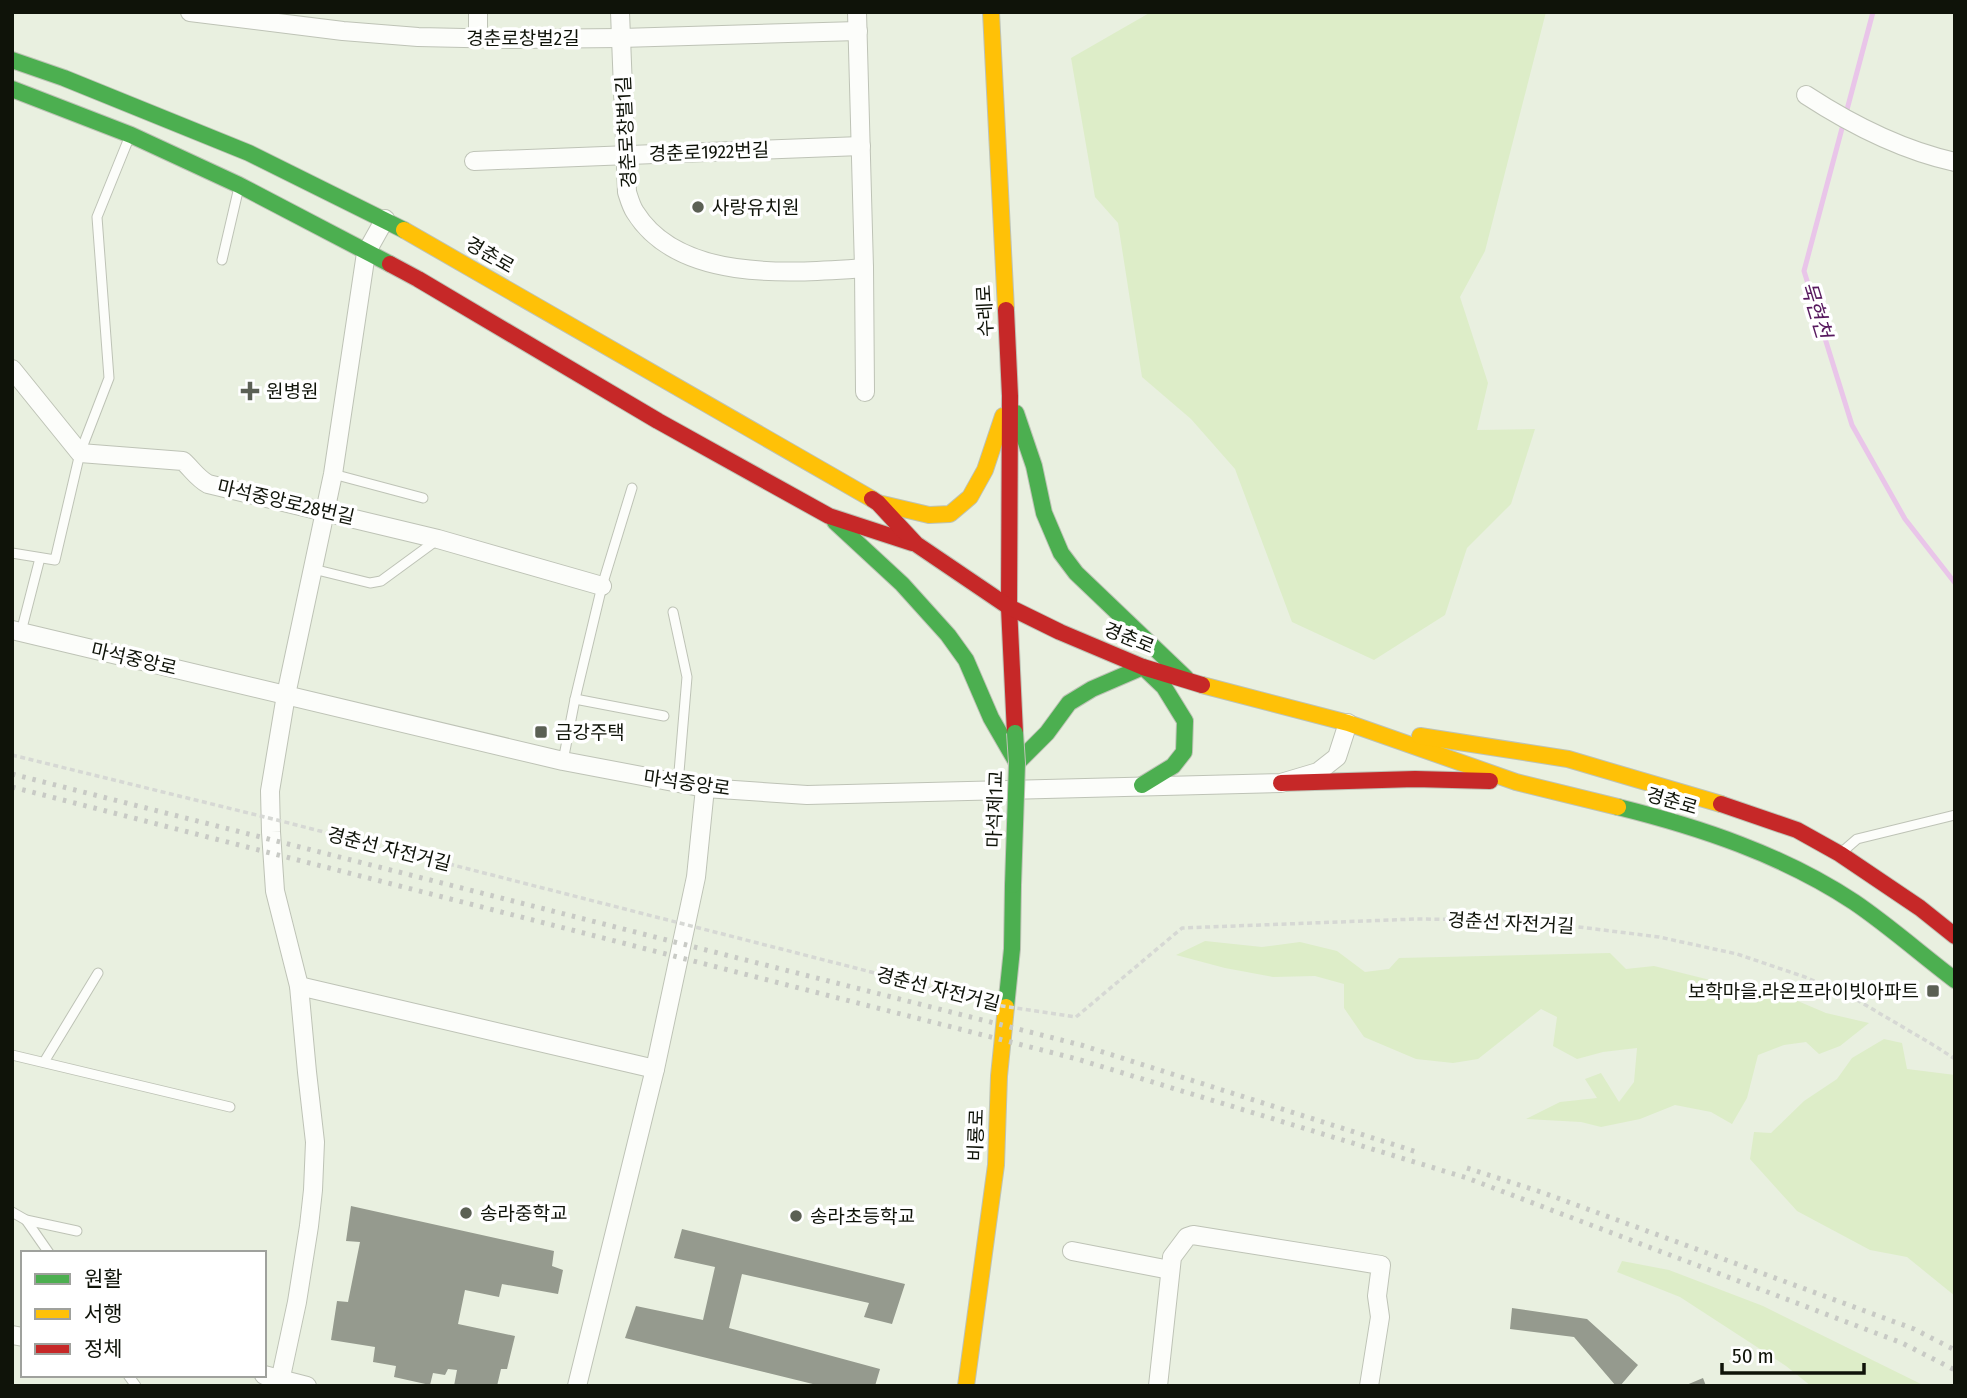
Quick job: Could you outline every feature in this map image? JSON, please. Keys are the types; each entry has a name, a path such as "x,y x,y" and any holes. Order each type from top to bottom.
{"street":[{"name":"경춘로창벌2길","path":"190,12 278,18 418,37 478,39 858,31"},
{"path":"478,12 478,39"},
{"name":"경춘로창벌1길","path":"620,12 627,192 634,211 651,232 673,249 715,264 803,272 864,268"},
{"path":"857,12 865,392"},
{"name":"수레로","path":"991,12 1010,396 1009,607"},
{"name":"경춘로","path":"12,60 64,78 249,153 385,219 878,503 916,544 1009,607 1060,632 1143,667 1190,682 1348,723 1568,760 1711,801 1797,830 1840,854 1920,908 1955,936"},
{"name":"경춘로","path":"12,89 131,135 239,185 418,279 646,414 829,516 916,544"},
{"path":"1810,97 1860,127 1930,156 1955,162"},
{"name":"경춘로1922번길","path":"474,161 861,146"},
{"path":"307,1386 275,1380 297,1302 313,1190 315,1142 299,986 275,891 271,791 286,695 333,474 366,253 385,219"},
{"path":"12,369 80,453"},
{"path":"878,503 929,515 950,514 970,497 985,470 1010,396"},
{"path":"1010,396 1034,466 1044,513 1061,554 1076,573 1190,682"},
{"name":"마석중앙로28번길","path":"80,453 183,461 198,479 208,484 438,539 602,586"},
{"path":"829,516 909,590 940,625 976,678 988,712 1017,763 1047,733 1069,703 1092,689 1143,667 1164,687 1185,721 1184,752 1173,766 1142,785"},
{"name":"마석제1교","path":"1009,607 1017,763 1013,885"},
{"name":"마석중앙로","path":"17,631 563,761 705,788 807,795 1281,783 1318,772 1337,757 1348,723"},
{"name":"경춘로","path":"1348,723 1516,782 1662,818 1732,842 1797,870 1854,902 1955,980"},
{"path":"1281,783 1415,779 1516,782"},
{"path":"577,1386 655,1069 696,877 705,788"},
{"name":"비룡로","path":"966,1386 996,1165 999,1076 1012,949 1013,885"},
{"path":"299,986 655,1069"},
{"path":"1158,1386 1172,1257 1187,1237 1193,1235 1381,1265 1377,1296 1380,1317 1369,1386"},
{"path":"1072,1251 1170,1269"}],"lane":[{"path":"12,553 55,560 80,453 109,378 97,217 131,135"},
{"path":"222,260 239,185"},
{"path":"333,474 423,498"},
{"path":"563,761 602,586 632,488"},
{"path":"313,569 370,583 381,581 438,539"},
{"path":"17,631 40,558"},
{"path":"673,612 687,677 678,784"},
{"path":"575,699 664,716"},
{"path":"1840,854 1857,839 1955,815"},
{"path":"44,1062 98,973"},
{"path":"12,1055 230,1107"},
{"path":"12,1212 26,1220 78,1231"},
{"path":"26,1220 48,1251"}],"path":[{"name":"경춘선 자전거길","path":"12,755 875,973 982,1003 1076,1017 1182,928 1416,919 1523,920 1659,937 1737,954 1805,977 1857,1000 1955,1059"}],"green space":[{"path":"1151,12 1546,12 1485,251 1460,297 1488,383 1477,430 1535,429 1511,504 1467,548 1445,615 1374,660 1292,622 1235,469 1191,419 1142,377 1118,223 1095,197 1071,58"},
{"path":"1205,941 1262,947 1300,942 1337,951 1365,972 1389,969 1399,958 1610,953 1626,969 1654,966 1779,993 1826,1013 1869,1023 1840,1046 1819,1054 1806,1042 1784,1045 1758,1055 1747,1098 1732,1124 1711,1112 1675,1105 1640,1119 1601,1127 1581,1122 1526,1119 1560,1102 1597,1098 1585,1079 1601,1073 1619,1102 1634,1082 1637,1048 1603,1052 1577,1059 1553,1046 1557,1017 1541,1009 1478,1059 1453,1063 1416,1059 1364,1037 1344,1008 1344,984 1315,976 1273,977 1176,955"},
{"path":"1884,1039 1902,1043 1907,1069 1955,1075 1955,1296 1907,1257 1870,1250 1797,1211 1750,1159 1754,1132 1771,1133 1804,1101 1837,1079 1852,1058"},
{"path":"1622,1261 1669,1270 1763,1306 1925,1386 1811,1386 1786,1366 1680,1297 1617,1272"}],"building":[{"path":"351,1206 554,1251 552,1266 563,1270 558,1294 502,1284 499,1297 465,1290 458,1324 515,1336 507,1369 501,1369 497,1386 454,1386 457,1370 448,1369 445,1375 433,1373 430,1385 394,1377 396,1366 373,1362 375,1347 331,1340 337,1301 348,1302 360,1242 346,1241"},
{"path":"682,1229 905,1284 892,1324 864,1317 869,1303 742,1274 729,1328 880,1369 875,1386 821,1386 625,1338 636,1306 703,1320 715,1267 674,1258"},
{"path":"1512,1308 1587,1319 1638,1365 1620,1386 1616,1386 1574,1337 1510,1329"},
{"path":"1703,1378 1706,1386 1684,1386"}],"waterway":[{"name":"묵현천","path":"1873,12 1804,271 1852,425 1905,519 1955,583"}],"railway":[{"path":"12,774 1081,1045 1417,1152"},
{"path":"12,787 1077,1059 1467,1178 1902,1343 1955,1370"},
{"path":"1467,1168 1541,1192 1914,1329 1955,1350"}],"traffic: fast":[{"path":"12,60 64,78 249,153 404,230"},
{"path":"12,89 131,135 239,185 390,264"},
{"path":"1016,413 1034,466 1044,513 1061,553 1076,573 1186,678"},
{"path":"835,522 902,584 948,635 966,660 991,718 1017,763 1047,733 1069,703 1092,689 1143,667 1164,687 1185,721 1184,752 1173,766 1142,785"},
{"path":"1013,885 1017,763 1015,733"},
{"path":"1618,807 1710,833 1799,870 1867,911 1955,980"},
{"path":"1006,1007 1012,949 1013,885"}],"traffic: slow":[{"path":"991,12 1006,310"},
{"path":"404,230 872,499"},
{"path":"878,503 929,515 950,514 970,497 985,470 1003,416"},
{"path":"1202,685 1348,723 1516,782 1618,807"},
{"path":"1420,736 1568,759 1721,804"},
{"path":"966,1386 996,1165 999,1076 1006,1007"}],"traffic: jam":[{"path":"390,264 658,421 829,516 912,543"},
{"path":"1006,310 1010,396 1009,607 1015,733"},
{"path":"872,499 916,544 1009,607 1143,667 1202,685"},
{"path":"1281,783 1415,779 1490,781"},
{"path":"1721,804 1797,830 1840,854 1920,908 1955,936"}],"place":[{"name":"사랑유치원","path":"698,207"},
{"name":"원병원","path":"250,391"},
{"name":"금강주택","path":"541,732"},
{"name":"보학마을.라온프라이빗아파트","path":"1933,991"},
{"name":"송라중학교","path":"466,1213"},
{"name":"송라초등학교","path":"796,1216"}]}
